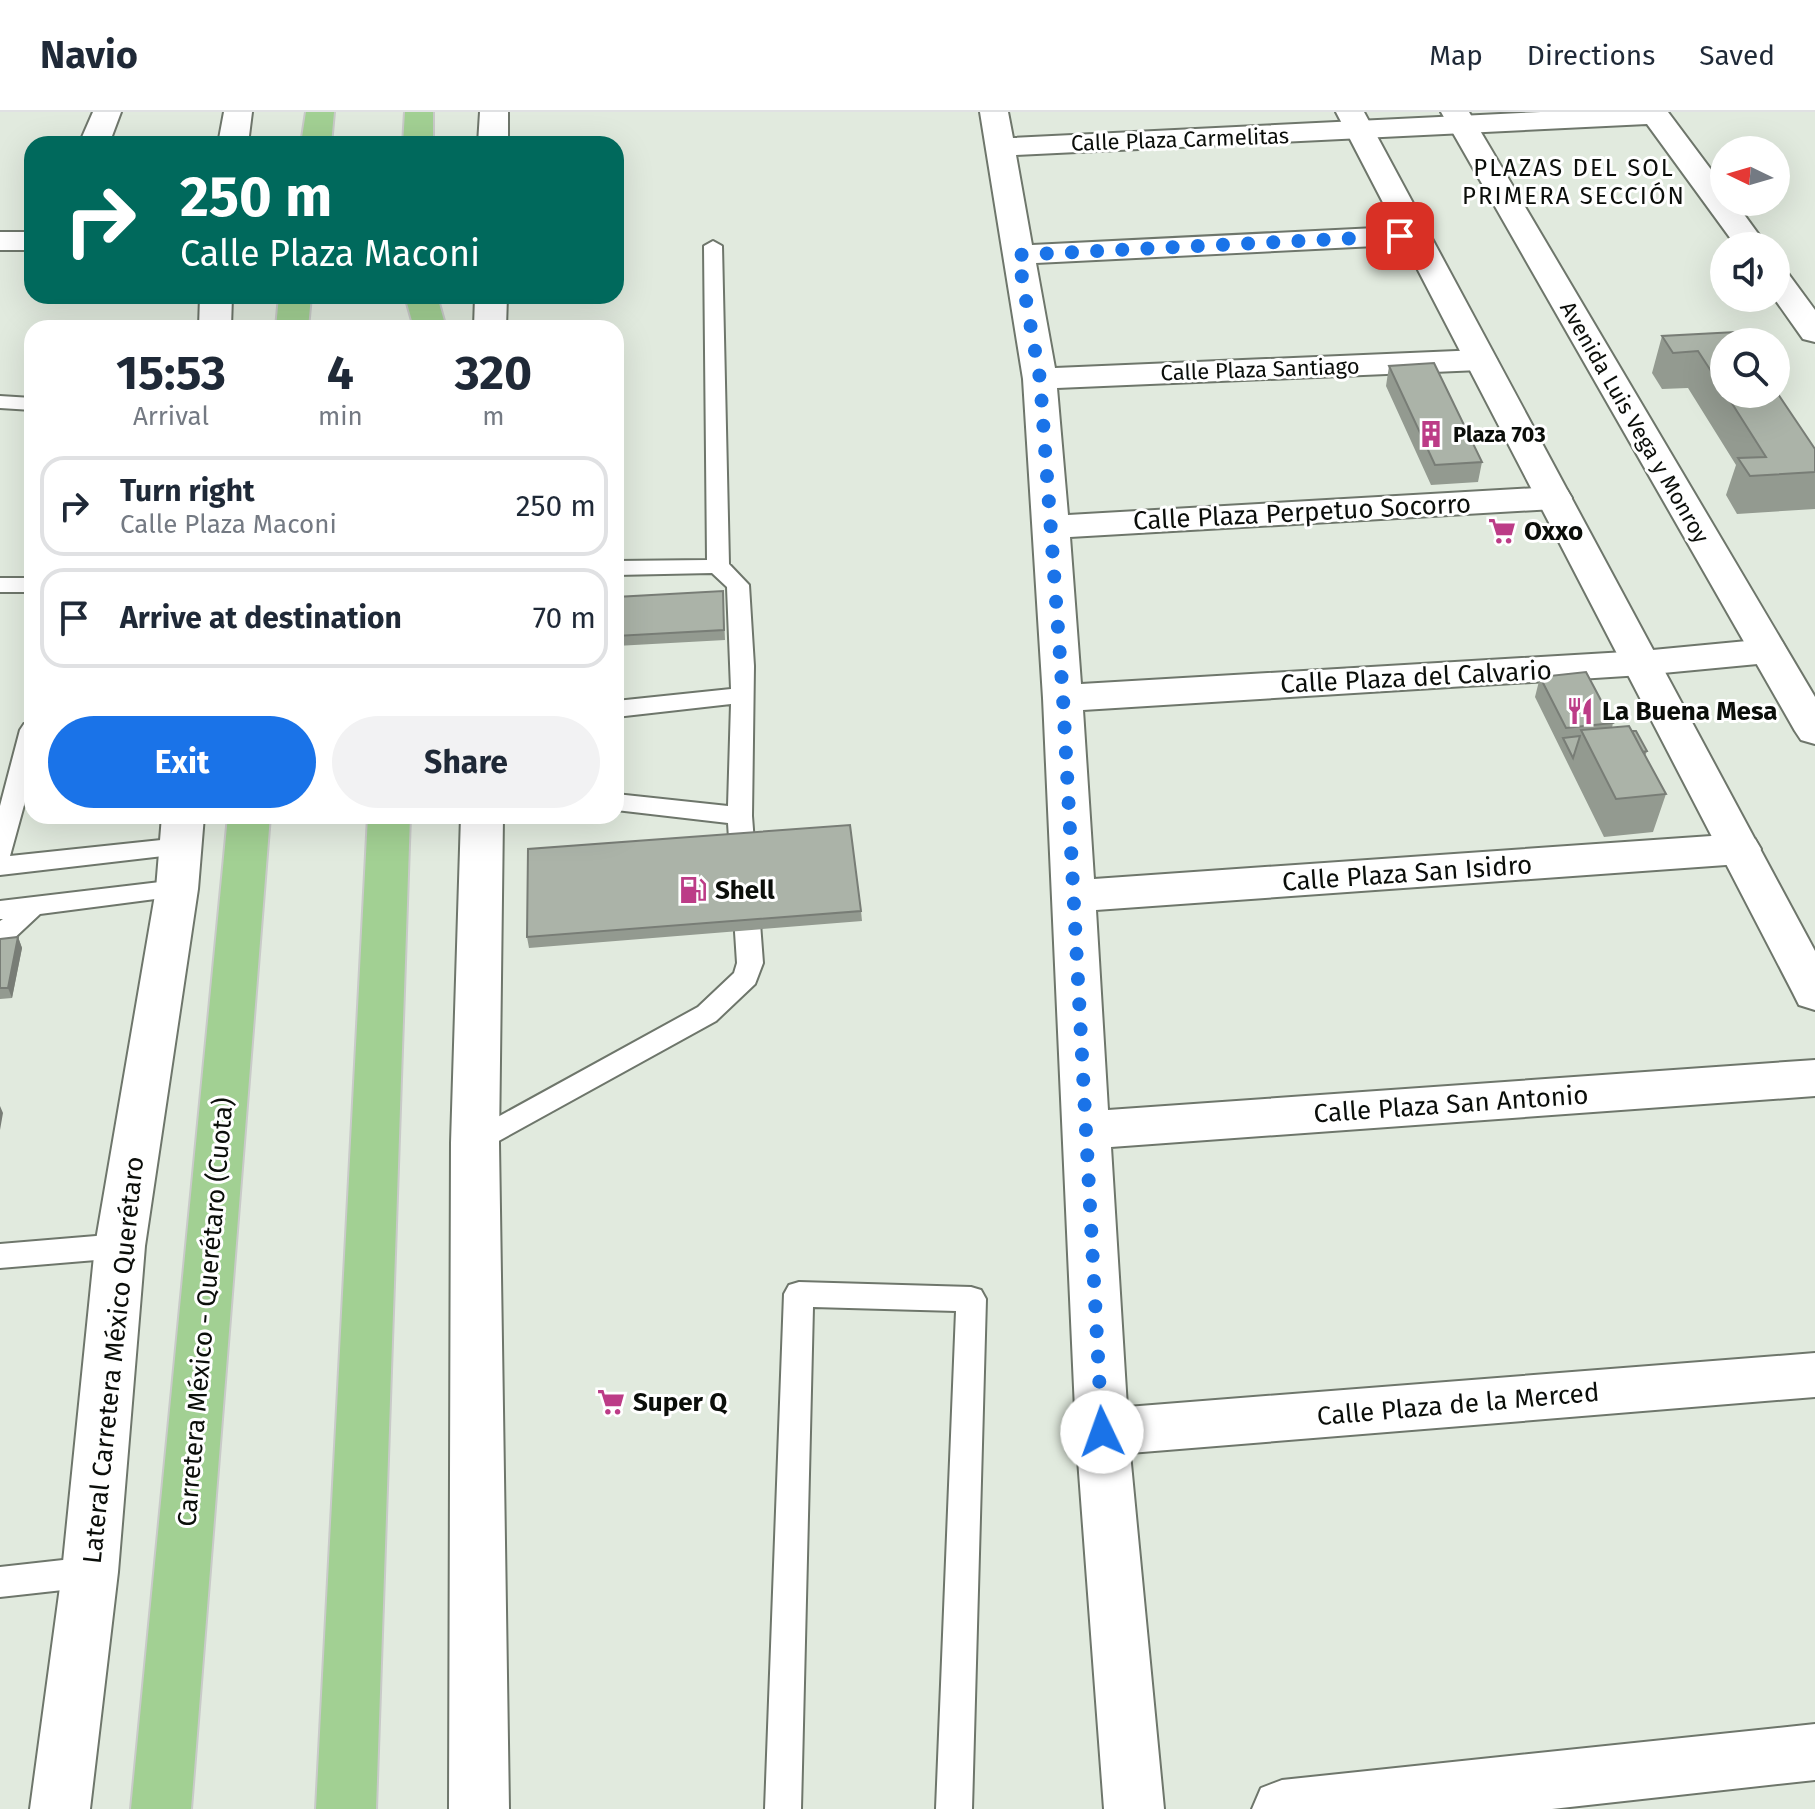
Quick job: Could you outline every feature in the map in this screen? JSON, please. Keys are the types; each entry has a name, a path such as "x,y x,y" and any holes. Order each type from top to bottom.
{"highway":[{"path":"317,136 320,112"},
{"path":"418,136 419,112"},
{"name":"Carretera México - Querétaro (Cuota)","path":"161,1809 248,824"},
{"path":"346,1809 389,824"}],"street":[{"path":"97,136 107,112"},
{"path":"234,136 238,112"},
{"path":"493,136 494,112"},
{"path":"1655,114 1742,232"},
{"name":"Calle Plaza Carmelitas","path":"998,129 1655,114"},
{"name":"Avenida Luis Vega y Monroy","path":"1459,119 1815,731"},
{"path":"1355,122 1815,993"},
{"path":"998,129 1040,379 1063,698 1102,1432 1134,1809"},
{"path":"1018,255 1416,235"},
{"path":"0,241 24,241"},
{"path":"1790,298 1815,332"},
{"name":"Calle Plaza Santiago","path":"1040,379 1480,360"},
{"name":"Calle Plaza Perpetuo Socorro","path":"1050,527 1554,498"},
{"name":"Calle Plaza del Calvario","path":"1063,698 1642,663 1768,651"},
{"path":"479,1809 475,1143 482,824"},
{"name":"Calle Plaza San Isidro","path":"1074,896 1740,849"},
{"name":"Lateral Carretera México Querétaro","path":"60,1809 90,1572 120,1246 180,851"},
{"name":"Calle Plaza San Antonio","path":"1086,1130 1815,1078"},
{"name":"Calle Plaza de la Merced","path":"1102,1432 1815,1375"},
{"path":"1282,1809 1815,1752"}],"lane":[{"path":"713,246 718,566"},
{"path":"0,402 24,404"},
{"path":"475,1143 707,1014 746,977 750,963 740,816 743,666 738,585 718,566 624,568"},
{"path":"0,585 24,585"},
{"path":"624,708 741,695"},
{"path":"0,852 24,760"},
{"path":"624,803 740,816"},
{"path":"0,866 180,851"},
{"path":"0,910 33,906 180,851"},
{"path":"0,936 33,906"},
{"path":"0,1256 120,1246"},
{"path":"783,1809 799,1294 971,1299 954,1809"},
{"path":"0,1582 90,1572"}],"building":[{"path":"1710,333 1710,369 1698,351 1673,353 1662,336"},
{"path":"1434,363 1482,462 1435,465 1389,366"},
{"path":"1735,408 1787,408 1815,449 1815,472 1750,476 1738,458 1766,457"},
{"path":"723,591 724,630 624,636 624,597"},
{"path":"1586,672 1613,723 1566,728 1540,677"},
{"path":"1629,726 1666,794 1616,799 1581,730"},
{"path":"1632,731 1636,731 1647,751 1643,752"},
{"path":"1580,736 1573,758 1563,738"},
{"name":"Shell","path":"850,825 861,911 527,937 528,849"},
{"path":"18,937 8,988 0,988 0,939"}],"place":[{"name":"Plaza 703","path":"1431,434"},
{"name":"Oxxo","path":"1502,531"},
{"name":"La Buena Mesa","path":"1580,711"},
{"name":"Shell","path":"693,890"},
{"name":"Super Q","path":"611,1402"}],"district":[{"name":"PLAZAS DEL SOL PRIMERA SECCIÓN","path":"1574,182"}],"route":[{"path":"1102,1432 1063,698 1040,379 1018,255 1400,236"}]}
